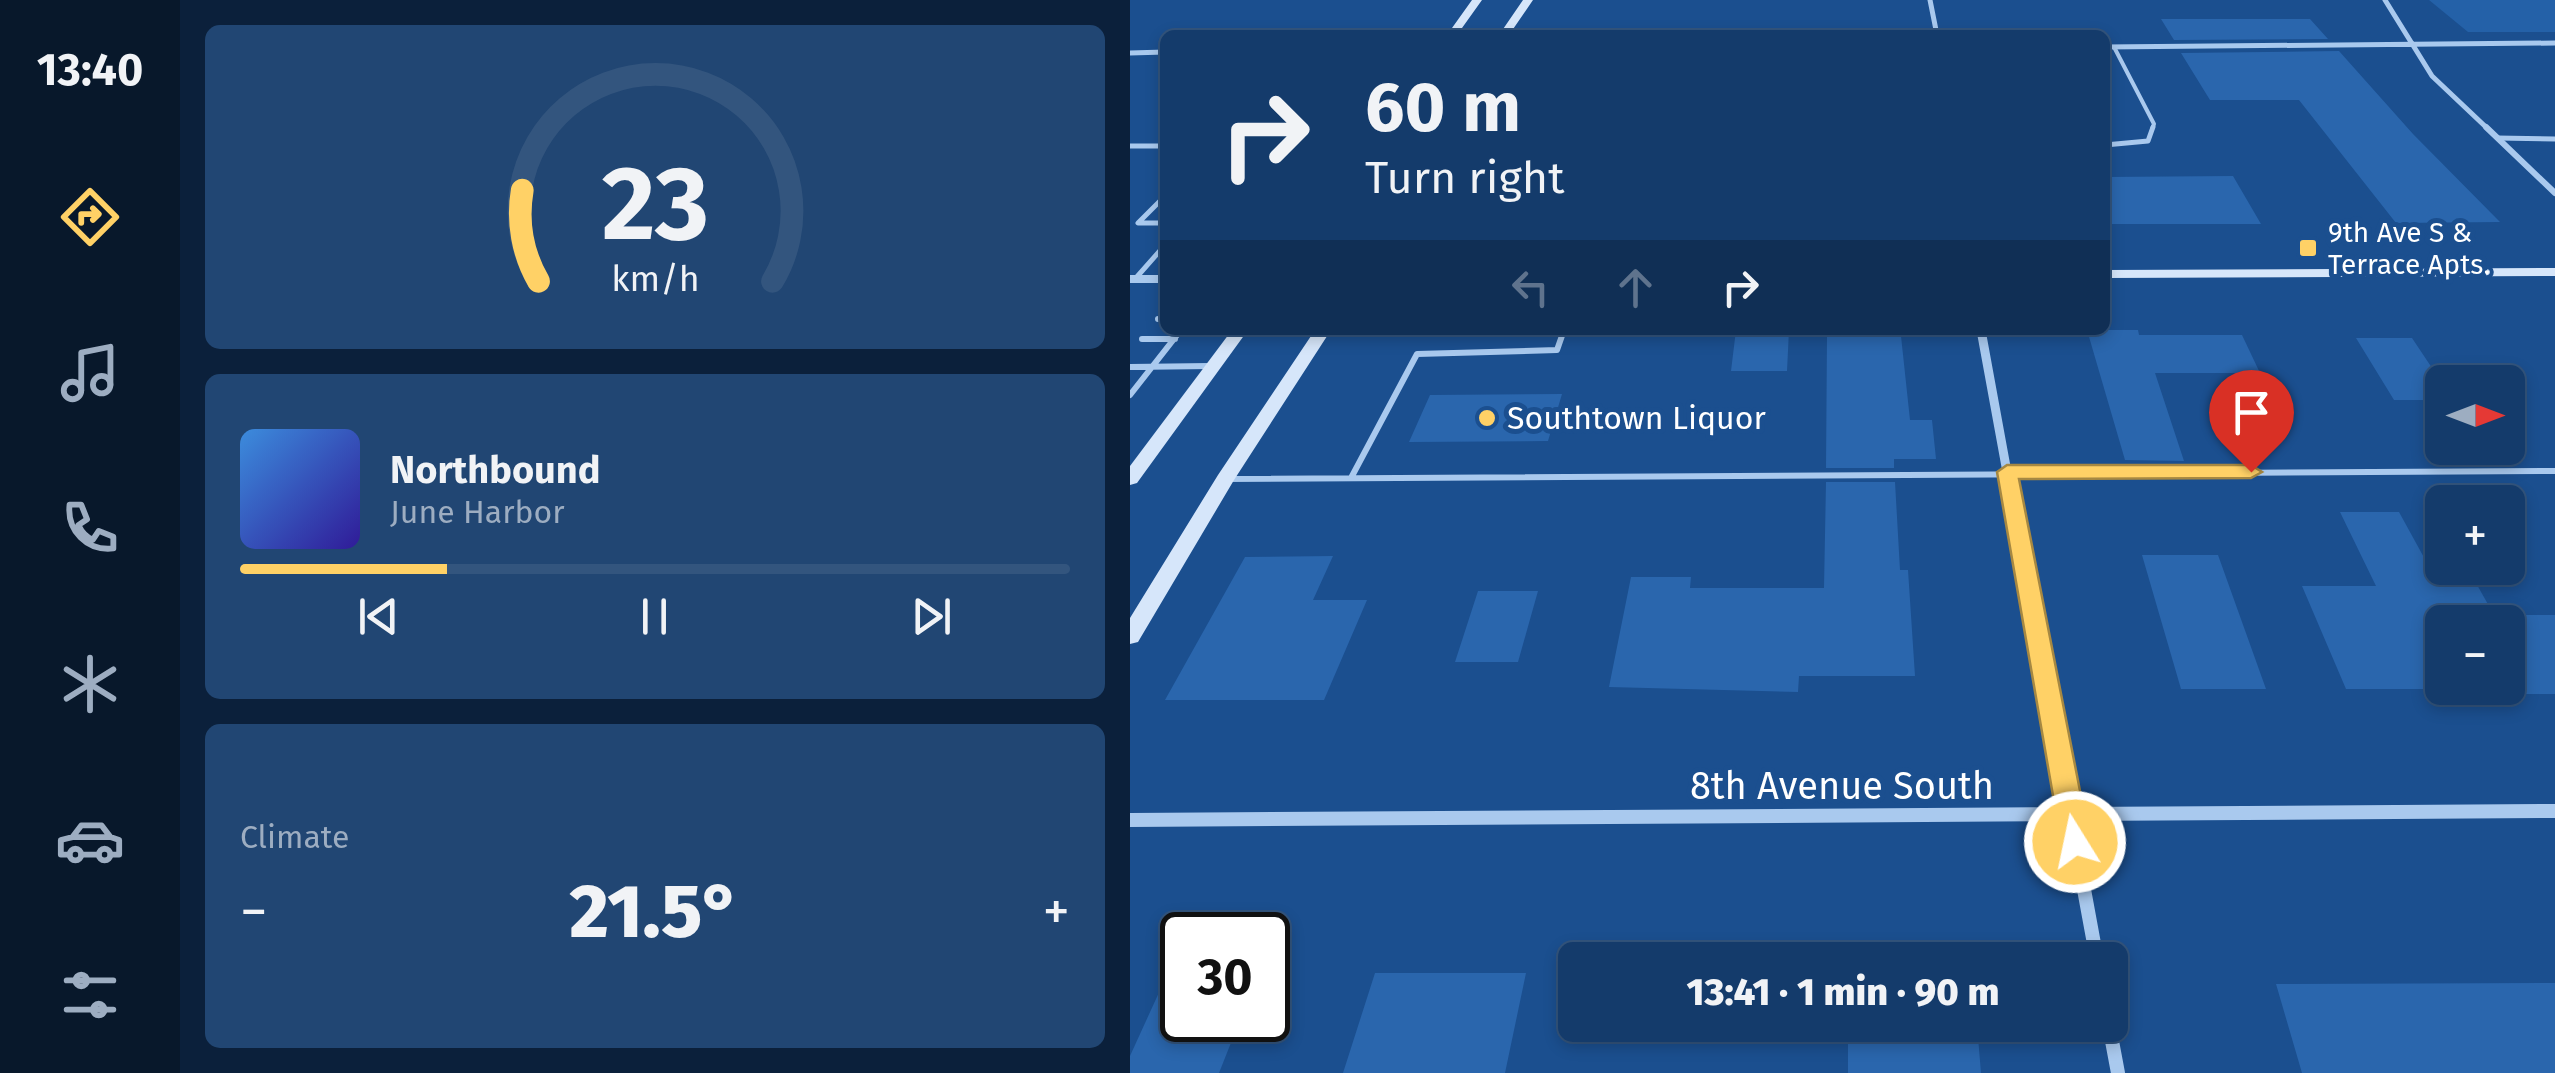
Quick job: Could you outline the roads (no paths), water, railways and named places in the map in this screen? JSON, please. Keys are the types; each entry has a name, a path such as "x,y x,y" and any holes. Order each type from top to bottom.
{"main road":[{"path":"1456,30 1477,0"},
{"path":"1507,30 1528,0"},
{"path":"2110,274 2555,272"},
{"path":"1130,479 1236,335"},
{"path":"1130,636 1225,479 1320,335"}],"street":[{"path":"1930,0 1936,30"},
{"path":"2386,0 2432,76 2555,193"},
{"path":"2110,47 2555,44"},
{"path":"1130,52 1160,52"},
{"path":"1132,279 1160,279"},
{"path":"1982,335 2094,942"},
{"name":"8th Avenue South","path":"1130,820 2555,812"},
{"path":"2112,1042 2118,1073"}],"lane":[{"path":"2110,145 2148,142 2154,124 2114,47"},
{"path":"2497,138 2555,139"},
{"path":"1130,146 1160,146"},
{"path":"1160,201 1138,224 1160,224"},
{"path":"1132,279 1160,250"},
{"path":"1130,395 1178,335"},
{"path":"1351,478 1417,354 1558,350 1562,335"},
{"path":"1142,339 1175,339"},
{"path":"1130,367 1213,366"},
{"path":"1225,479 2555,471"}],"place":[{"name":"9th Ave S & Terrace Apts.","path":"2308,248"},
{"name":"Southtown Liquor","path":"1487,418"}]}
